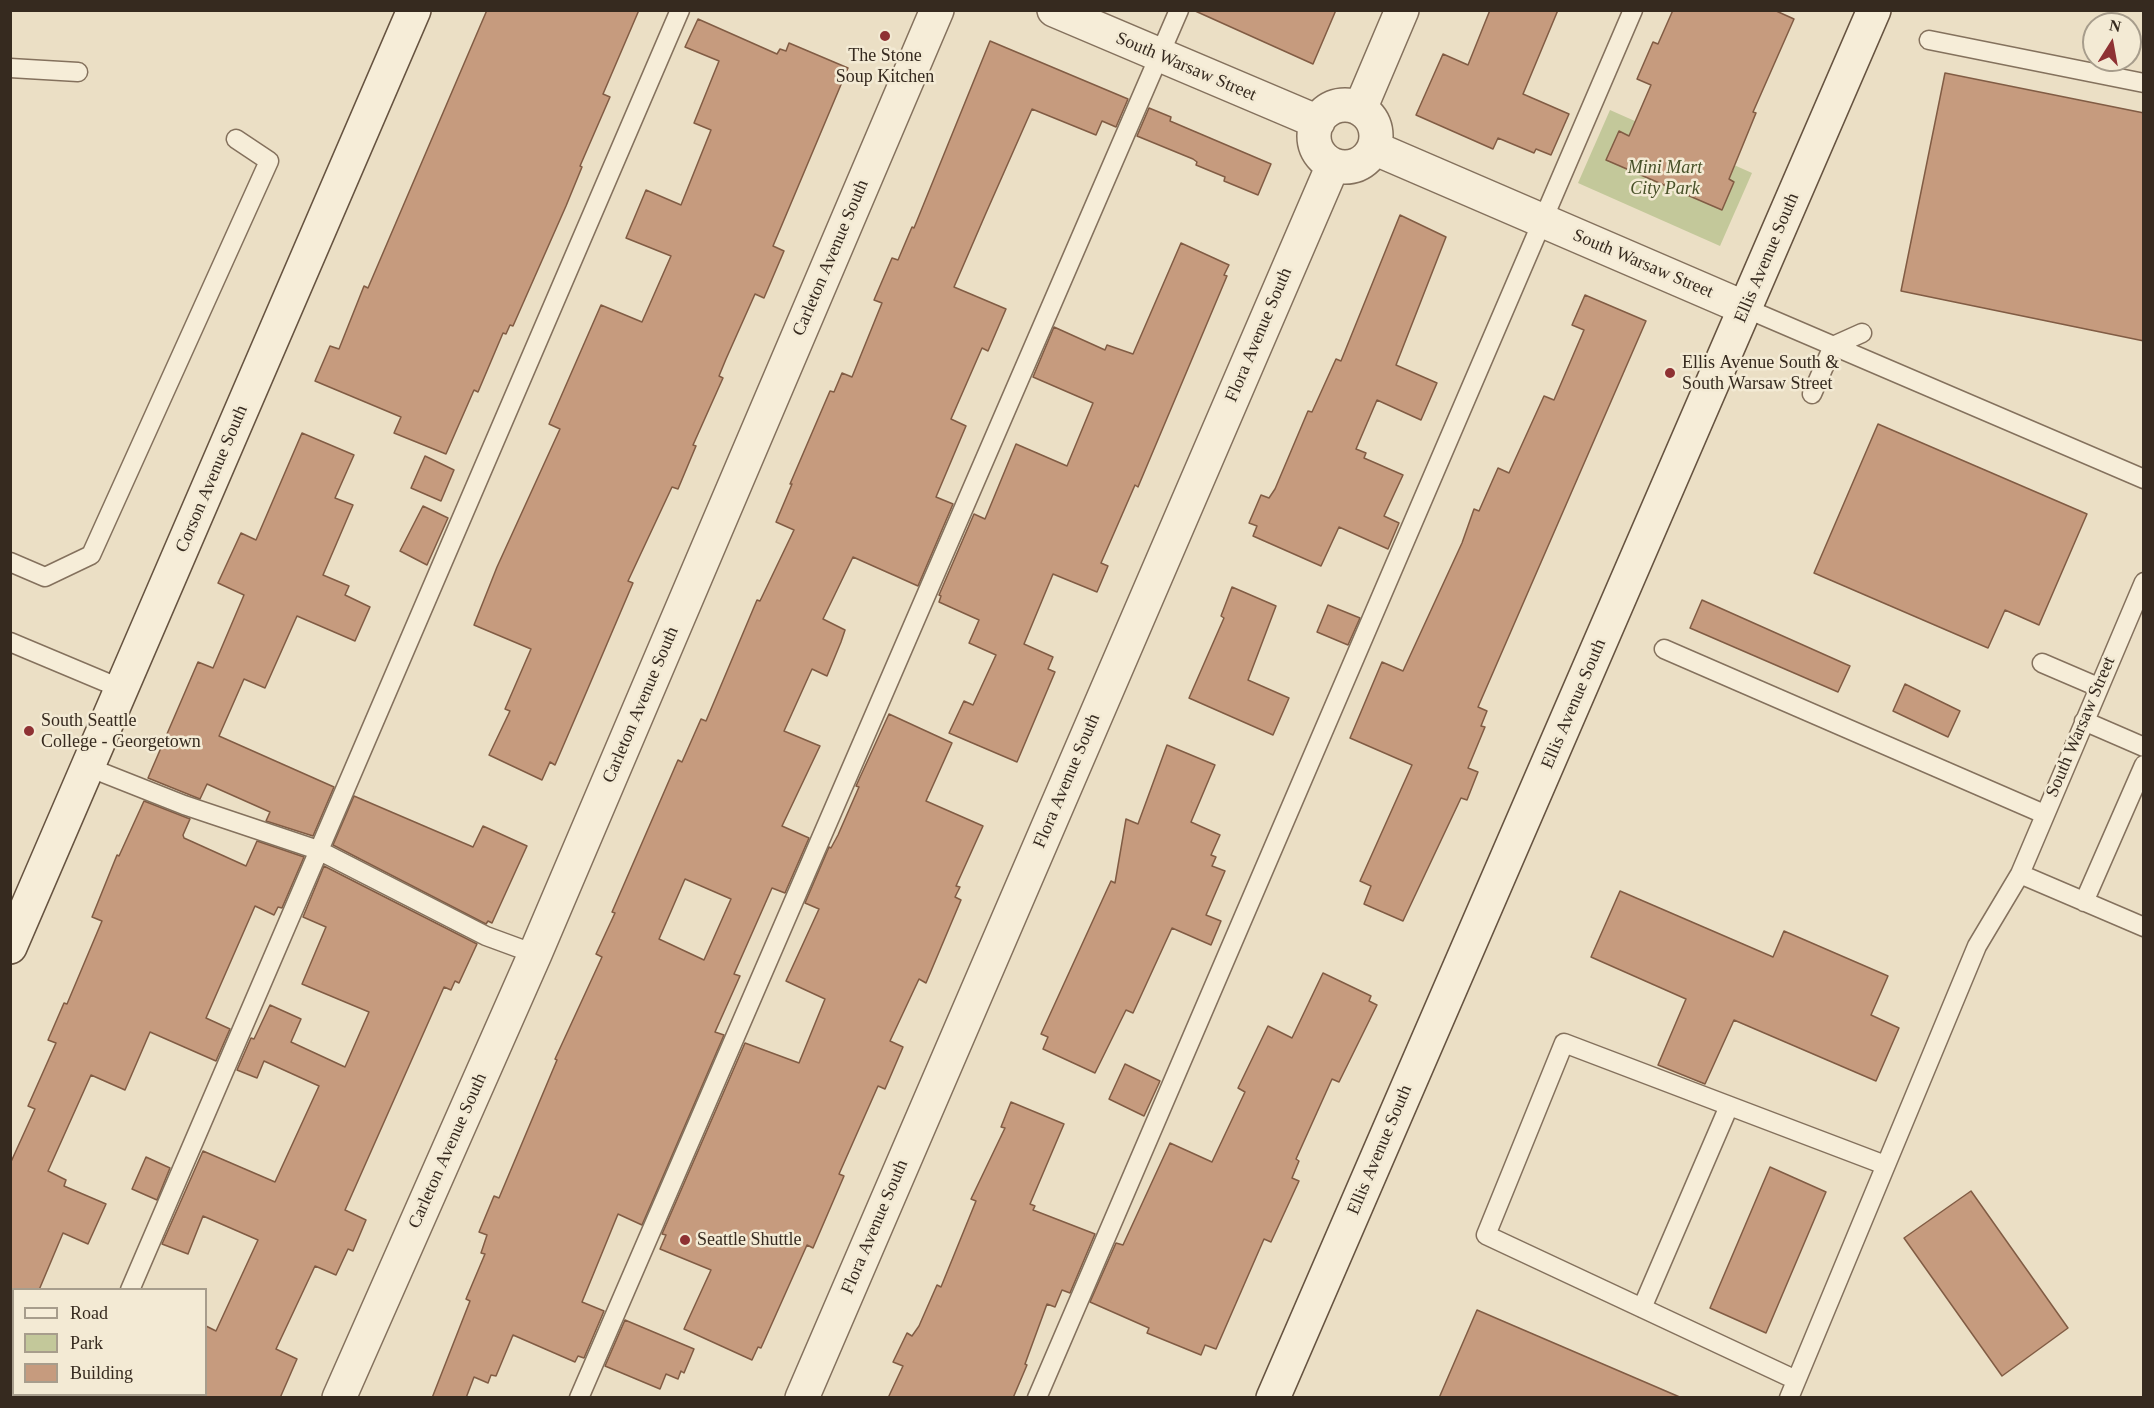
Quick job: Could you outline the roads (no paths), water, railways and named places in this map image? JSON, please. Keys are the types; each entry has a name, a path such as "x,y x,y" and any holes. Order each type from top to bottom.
{"street":[{"name":"Corson Avenue South","path":"10,947 414,10"},
{"name":"Carleton Avenue South","path":"339,1398 534,954 937,10"},
{"name":"South Warsaw Street","path":"1054,10 1159,57 1318,122"},
{"path":"1360,109 1402,10"},
{"name":"Ellis Avenue South","path":"1273,1398 1874,10"},
{"path":"1348,105 1360,109 1373,122 1376,133 1374,148 1365,161 1356,166 1333,165 1320,155 1316,146 1314,136 1318,122 1328,110 1337,106 1348,105"},
{"name":"South Warsaw Street","path":"1374,148 1745,308"},
{"name":"Flora Avenue South","path":"802,1398 1333,165"}],"lane":[{"path":"131,1288 680,10"},
{"path":"579,1398 1179,10"},
{"path":"1037,1398 1633,10"},
{"path":"1929,40 2144,83"},
{"path":"10,68 78,72"},
{"path":"10,562 45,577 91,555 269,161 236,139"},
{"name":"South Warsaw Street","path":"1745,308 2144,479"},
{"path":"1812,394 1833,346 1862,333"},
{"name":"South Warsaw Street","path":"1789,1398 1977,946 2020,874 2144,582"},
{"path":"10,642 122,689"},
{"path":"1665,649 2044,814"},
{"path":"2042,663 2098,687"},
{"path":"2084,721 2144,747"},
{"path":"2084,902 2144,765"},
{"path":"88,767 184,805 318,850 486,936 534,954"},
{"path":"2020,874 2144,927"},
{"path":"1796,1380 1486,1235 1564,1043 1885,1165"},
{"path":"1642,1308 1730,1106"}],"place":[{"name":"The Stone Soup Kitchen","path":"885,36"},
{"name":"Ellis Avenue South & South Warsaw Street","path":"1670,373"},
{"name":"South Seattle College - Georgetown","path":"29,731"},
{"name":"Seattle Shuttle","path":"685,1240"}],"park label":[{"name":"Mini Mart City Park","path":"1665,178"}]}
